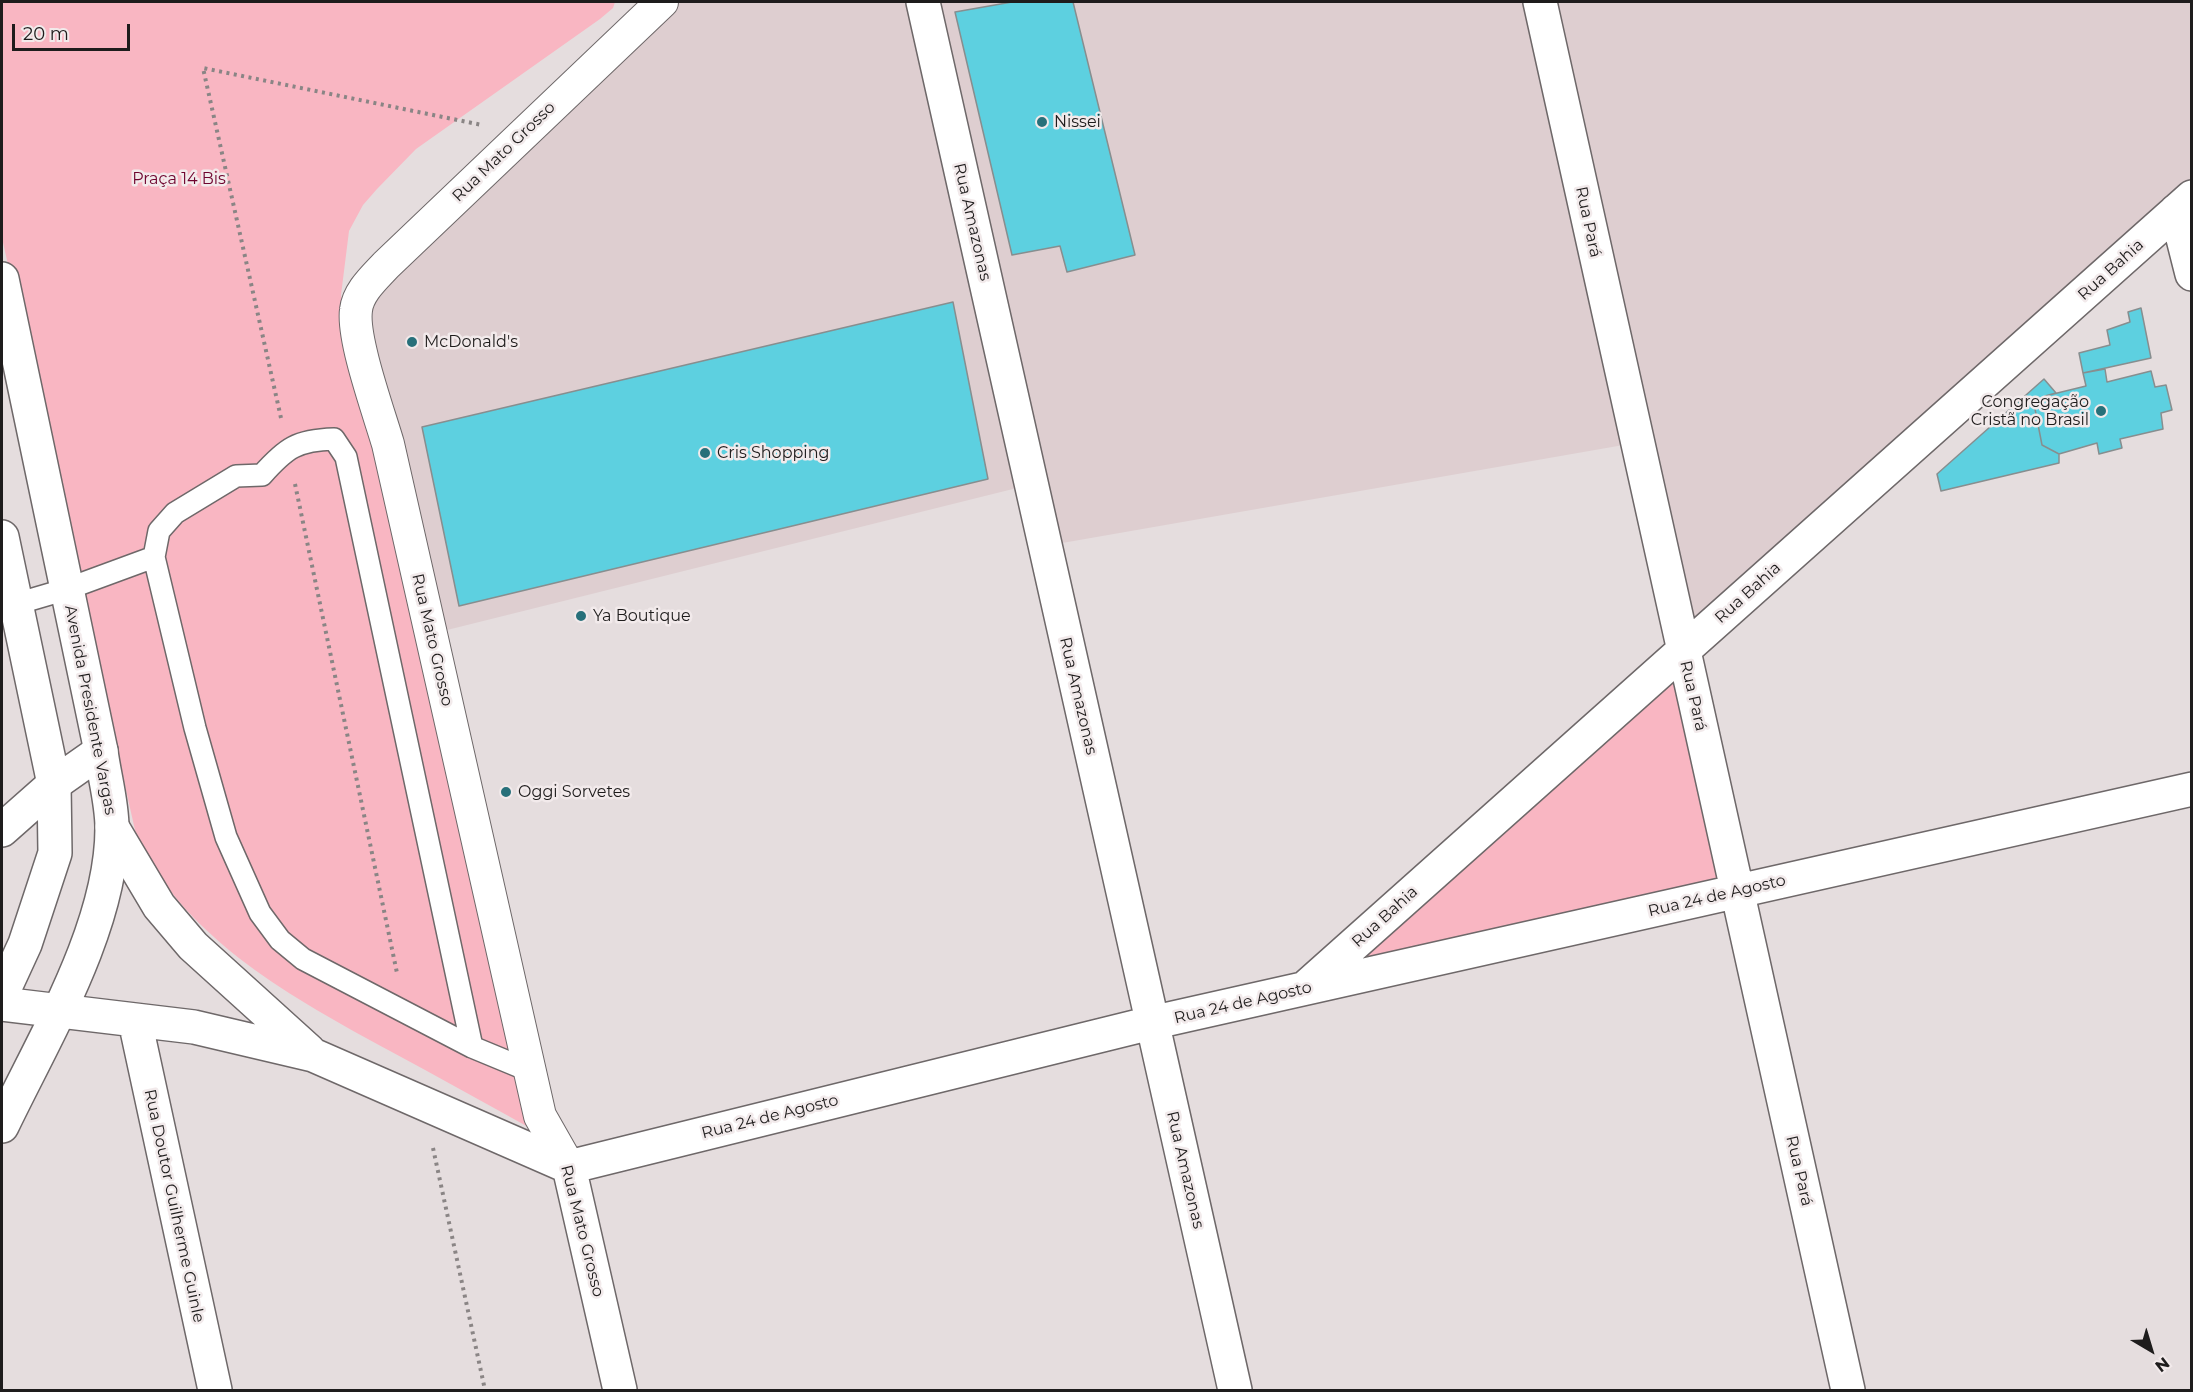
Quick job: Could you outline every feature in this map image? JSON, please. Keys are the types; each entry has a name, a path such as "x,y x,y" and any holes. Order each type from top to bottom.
{"street":[{"name":"Rua Mato Grosso","path":"621,1390 569,1167 540,1116 388,444 357,334 356,309 363,291 386,265 662,2"},
{"name":"Rua Amazonas","path":"922,2 1235,1390"},
{"name":"Rua Pará","path":"1540,2 1848,1390"},
{"name":"Rua Bahia","path":"1304,989 2184,204"},
{"path":"2184,204 2192,274"},
{"name":"Avenida Presidente Vargas","path":"2,279 101,751 112,827 105,882 95,921 74,979 2,1125"},
{"path":"2,537 54,784 55,853 25,944 2,994"},
{"path":"2,830 54,784 101,751"},
{"name":"Rua 24 de Agosto","path":"569,1167 1151,1023 2192,789"},
{"path":"112,827 159,906 193,946 313,1055"},
{"path":"2,1004 194,1027 313,1055 569,1167"},
{"name":"Rua Doutor Guilherme Guinle","path":"135,1021 215,1390"}],"lane":[{"path":"472,1047 346,457 334,439 313,440 283,451 262,475 236,476 175,513 159,531 154,557 195,728 226,837 260,913 280,940 303,959 472,1047 530,1071"},
{"path":"16,604 67,589 154,557"}],"shaded area":[{"path":"664,2 920,2 1029,485 431,634 358,312"},
{"path":"925,2 2191,2 2191,197 1683,651 1635,443 1045,546"}],"green space":[{"name":"Praça 14 Bis","path":"2,2 615,2 613,8 600,19 416,149 377,189 363,205 349,231 341,295 375,462 530,1128 353,1031 281,988 247,964 214,937 185,908 159,876 137,839 2,238"},
{"path":"1683,651 1737,892 1304,989"}],"building":[{"name":"Nissei","path":"1012,2 1073,2 1135,255 1067,272 1060,246 1012,255 955,12"},
{"name":"Cris Shopping","path":"953,302 988,479 459,606 422,427"},
{"path":"2141,308 2151,358 2083,373 2079,353 2110,345 2107,330 2130,322 2128,312"},
{"name":"Congregação Cristã no Brasil","path":"2105,369 2107,382 2151,371 2155,387 2166,385 2172,410 2161,413 2163,429 2120,439 2122,448 2099,454 2097,443 2059,454 2042,445 2035,409 2045,396 2086,386 2083,373"},
{"path":"2044,379 2056,393 2045,396 2035,409 2042,445 2059,454 2059,463 1941,491 1937,474"}],"place":[{"name":"Nissei","path":"1042,122"},
{"name":"McDonald's","path":"412,342"},
{"name":"Congregação Cristã no Brasil","path":"2101,411"},
{"name":"Cris Shopping","path":"705,453"},
{"name":"Ya Boutique","path":"581,616"},
{"name":"Oggi Sorvetes","path":"506,792"}]}
